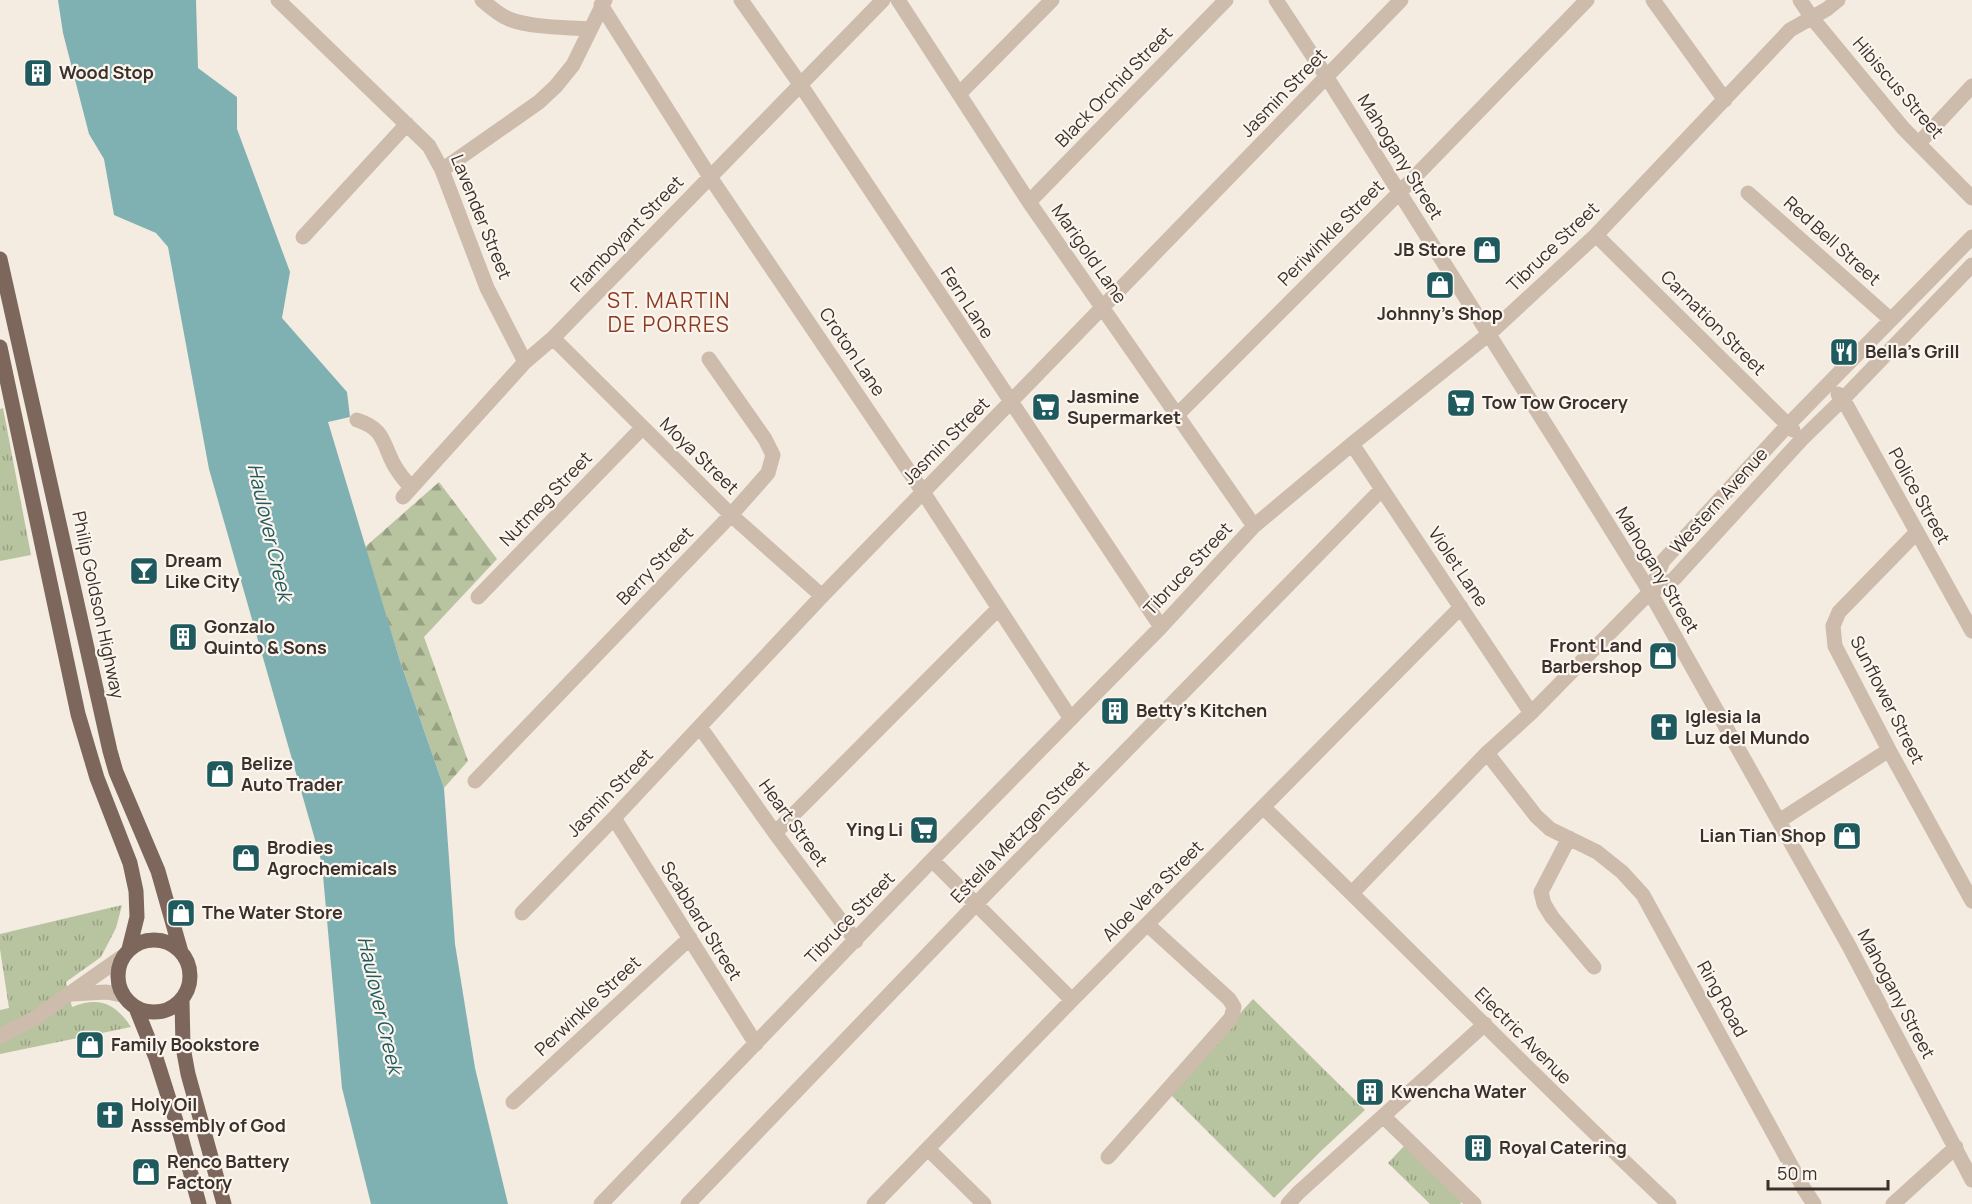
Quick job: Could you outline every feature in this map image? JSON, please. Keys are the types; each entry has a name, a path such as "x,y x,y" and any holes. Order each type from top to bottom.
{"main road":[{"name":"Philip Goldson Highway","path":"0,259 110,751 116,772 158,871 181,952"},
{"path":"0,347 78,714 97,778 130,863 136,891 137,917 117,976 122,995 136,1008 148,1012 160,1012 182,1001 188,992 190,971 187,961 173,945 161,940 149,940 137,944 125,953"},
{"path":"182,1001 183,1047 186,1065 224,1204"},
{"path":"136,1008 156,1058 200,1204"}],"street":[{"name":"Lavender Street","path":"278,0 429,146 442,170 487,288 525,362"},
{"path":"482,0 510,20 537,25 590,29"},
{"name":"Fern Lane","path":"741,0 800,84 1161,627"},
{"name":"Flamboyant Street","path":"357,420 370,424 379,432 407,492 525,362 553,338 882,0"},
{"name":"Marigold Lane","path":"898,0 1029,202 1254,526"},
{"path":"960,93 1052,0"},
{"name":"Black Orchid Street","path":"1029,202 1226,0"},
{"name":"Mahogany Street","path":"1275,0 1326,76 1650,592 1849,946 1972,1180"},
{"name":"Jasmin Street","path":"522,913 822,596 1401,0"},
{"name":"Periwinkle Street","path":"1176,416 1399,193 1587,0"},
{"path":"1653,0 1725,100"},
{"name":"Hibiscus Street","path":"1800,0 1812,18 1903,128 1972,198"},
{"name":"Tibruce Street","path":"601,1204 932,860 1161,627 1254,526 1489,334 1596,235 1790,30 1827,9 1838,0"},
{"path":"442,170 539,102 556,86 573,65 603,3"},
{"name":"Croton Lane","path":"603,3 710,177 923,492 1071,719"},
{"path":"1919,143 1972,86"},
{"path":"303,237 407,124"},
{"name":"Red Bell Street","path":"1748,193 1890,319"},
{"name":"Carnation Street","path":"1596,235 1802,439"},
{"name":"Western Avenue","path":"1650,592 1663,561 1788,425 1972,237"},
{"name":"Western Avenue","path":"1650,592 1674,579 1802,439 1972,265"},
{"name":"Moya Street","path":"553,338 732,515 822,596"},
{"name":"Berry Street","path":"475,781 732,515 768,472 773,455 765,439 709,358"},
{"name":"Police Street","path":"1828,385 1843,399 1972,631"},
{"name":"Nutmeg Street","path":"478,597 642,428"},
{"name":"Violet Lane","path":"1352,444 1531,713"},
{"name":"Estella Metzgen Street","path":"688,1204 976,904 1382,489"},
{"name":"Sunflower Street","path":"1917,532 1839,612 1833,627 1835,646 1972,901"},
{"path":"1352,893 1487,753 1531,713 1650,592"},
{"name":"Aloe Vera Street","path":"874,1204 1072,1000 1461,607"},
{"path":"776,833 998,609"},
{"name":"Heart Street","path":"700,727 856,941"},
{"path":"1779,821 1889,750"},
{"name":"Ring Road","path":"1487,753 1536,816 1550,829 1597,852 1622,872 1643,895 1814,1204"},
{"name":"Electric Avenue","path":"1263,807 1485,1024 1568,1109 1669,1204"},
{"name":"Scabbard Street","path":"614,818 756,1044"},
{"path":"1569,838 1541,892 1544,904 1552,917 1594,967"},
{"path":"932,860 1072,1000"},
{"path":"1108,1157 1231,1018 1234,1007 1229,999 1148,925"},
{"name":"Perwinkle Street","path":"513,1102 690,938"},
{"path":"0,1036 35,1018 72,994 125,953"},
{"path":"72,994 106,992 122,995"},
{"path":"1288,1204 1485,1024"},
{"path":"1383,1116 1474,1204"},
{"path":"1893,1204 1956,1147"},
{"path":"928,1149 984,1204"}],"green space":[{"path":"3,408 31,555 0,561 0,409"},
{"path":"439,482 497,559 424,637 468,761 444,788 400,661 365,547"},
{"path":"122,905 116,928 101,957 66,982 72,1007 90,1002 106,1004 119,1012 131,1027 0,1054 0,1010 9,1008 0,949 0,934"},
{"path":"1253,999 1365,1110 1274,1198 1166,1090"},
{"path":"1406,1144 1464,1200 1460,1204 1430,1204 1388,1163"}],"water":[{"name":"Haulover Creek","path":"58,0 196,0 198,68 237,97 237,129 290,272 282,318 347,392 350,417 328,422 400,661 444,788 455,944 475,1068 508,1204 371,1204 342,1088 322,864 209,469 168,247 156,233 114,215 104,159 89,134 63,33"}],"place":[{"name":"Wood Stop","path":"38,73"},
{"name":"JB Store","path":"1487,250"},
{"name":"Johnny's Shop","path":"1440,285"},
{"name":"Bella's Grill","path":"1844,352"},
{"name":"Tow Tow Grocery","path":"1461,403"},
{"name":"Jasmine Supermarket","path":"1046,407"},
{"name":"Dream Like City","path":"144,571"},
{"name":"Gonzalo Quinto & Sons","path":"183,637"},
{"name":"Front Land Barbershop","path":"1663,656"},
{"name":"Betty's Kitchen","path":"1115,711"},
{"name":"Iglesia la Luz del Mundo","path":"1664,727"},
{"name":"Belize Auto Trader","path":"220,774"},
{"name":"Ying Li","path":"924,830"},
{"name":"Lian Tian Shop","path":"1847,836"},
{"name":"Brodies Agrochemicals","path":"246,858"},
{"name":"The Water Store","path":"181,913"},
{"name":"Family Bookstore","path":"90,1045"},
{"name":"Kwencha Water","path":"1370,1092"},
{"name":"Holy Oil Asssembly of God","path":"110,1115"},
{"name":"Royal Catering","path":"1478,1148"},
{"name":"Renco Battery Factory","path":"146,1172"}],"district":[{"name":"ST. MARTIN DE PORRES","path":"669,313"}]}
